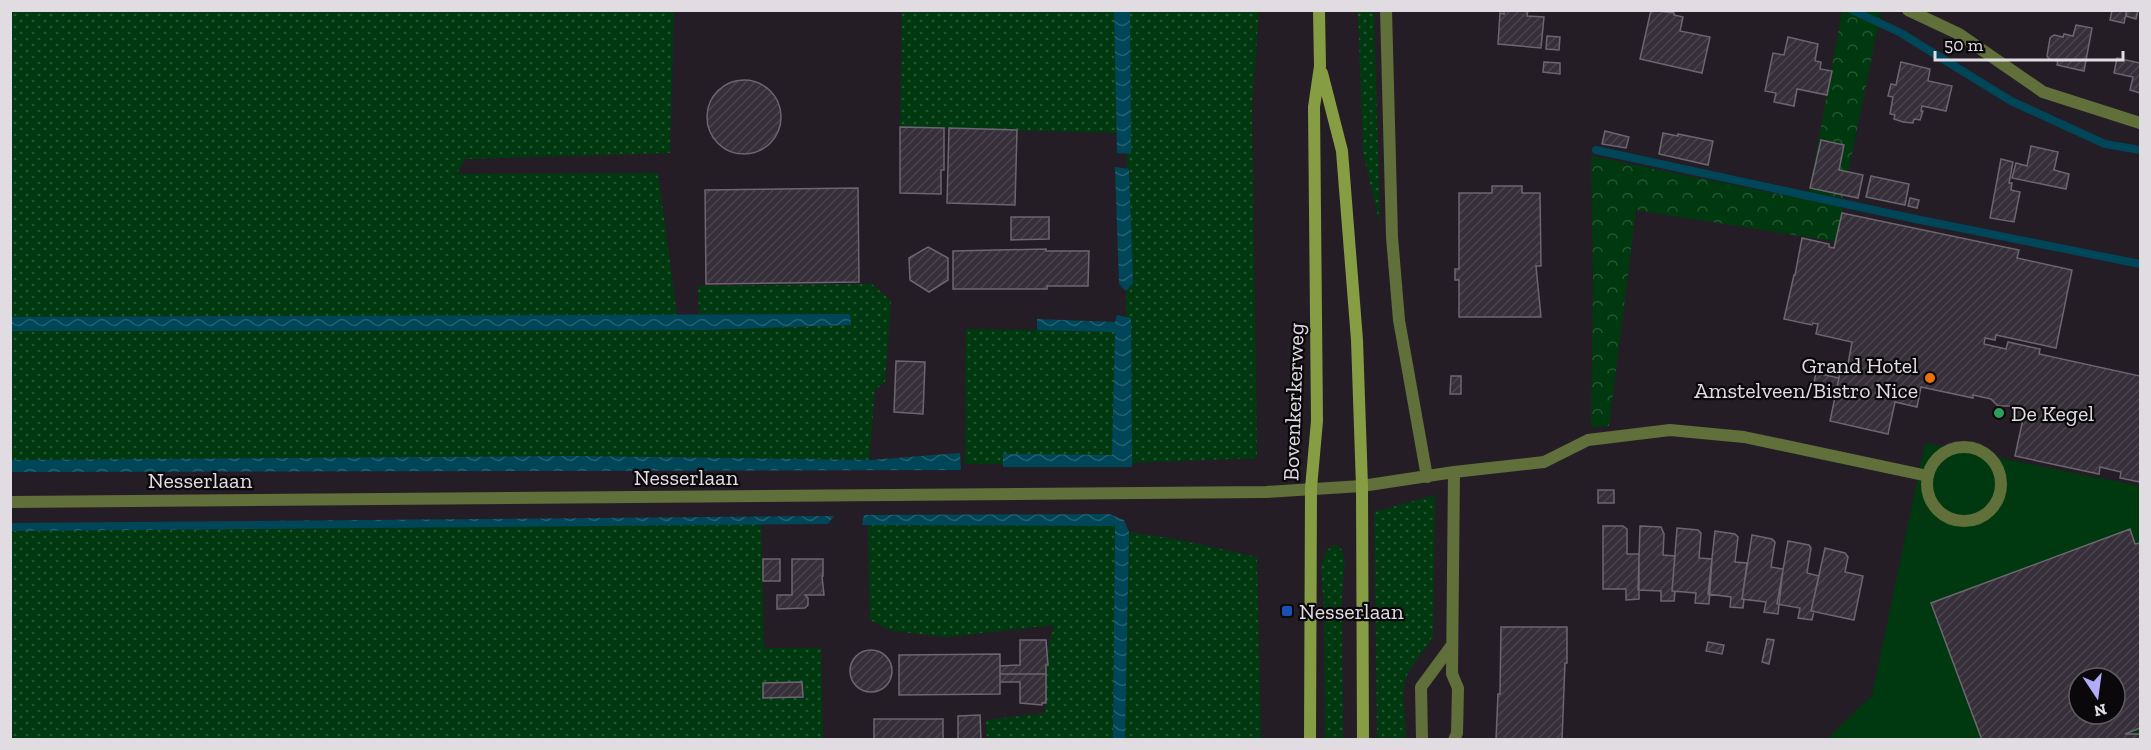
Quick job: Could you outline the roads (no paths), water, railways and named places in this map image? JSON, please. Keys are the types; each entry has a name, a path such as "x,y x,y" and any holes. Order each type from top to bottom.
{"main road":[{"name":"Bovenkerkerweg","path":"1310,740 1311,488 1317,421 1314,107 1320,66 1319,10"},
{"name":"Bovenkerkerweg","path":"1320,66 1342,150 1357,340 1362,486 1364,740"}],"street":[{"path":"1386,10 1394,261 1400,320 1427,477"},
{"path":"1908,10 1959,34 2043,92 2140,123"},
{"path":"1362,486 1454,472 1544,462 1588,440 1670,430 1743,437 1928,476"},
{"path":"1968,446 1983,451 1994,460 2002,483 1999,498 1989,512 1977,519 1962,521 1951,519 1936,509 1930,500 1928,476 1929,470 1939,456 1951,449 1968,446"},
{"path":"1454,472 1452,674 1458,688 1457,733 1454,740"},
{"name":"Nesserlaan","path":"10,502 1118,495 1196,491 1266,492 1362,486"},
{"path":"1422,740 1421,687 1452,645"}],"water":[{"path":"1114,11 1130,11 1131,154 1117,153"},
{"path":"1115,167 1129,169 1133,283 1126,291 1119,284"},
{"path":"850,314 851,325 702,330 10,331 11,317"},
{"path":"1117,315 1131,318 1132,467 1003,467 1003,454 1112,455 1115,332 1037,330 1037,319 1115,322"},
{"path":"960,453 961,470 10,472 11,460 574,456 869,460"},
{"path":"1109,514 1124,520 1129,532 1125,739 1113,739 1115,526 862,525 864,515"},
{"path":"834,516 828,524 10,531 11,523"}],"waterway":[{"path":"1852,10 1901,33 2011,101 2105,144 2140,150"},
{"path":"1596,150 1906,217 2140,264"}],"place":[{"name":"Grand Hotel Amstelveen/Bistro Nice","path":"1930,378"},
{"name":"De Kegel","path":"1999,413"},
{"name":"Nesserlaan","path":"1287,611"}]}
